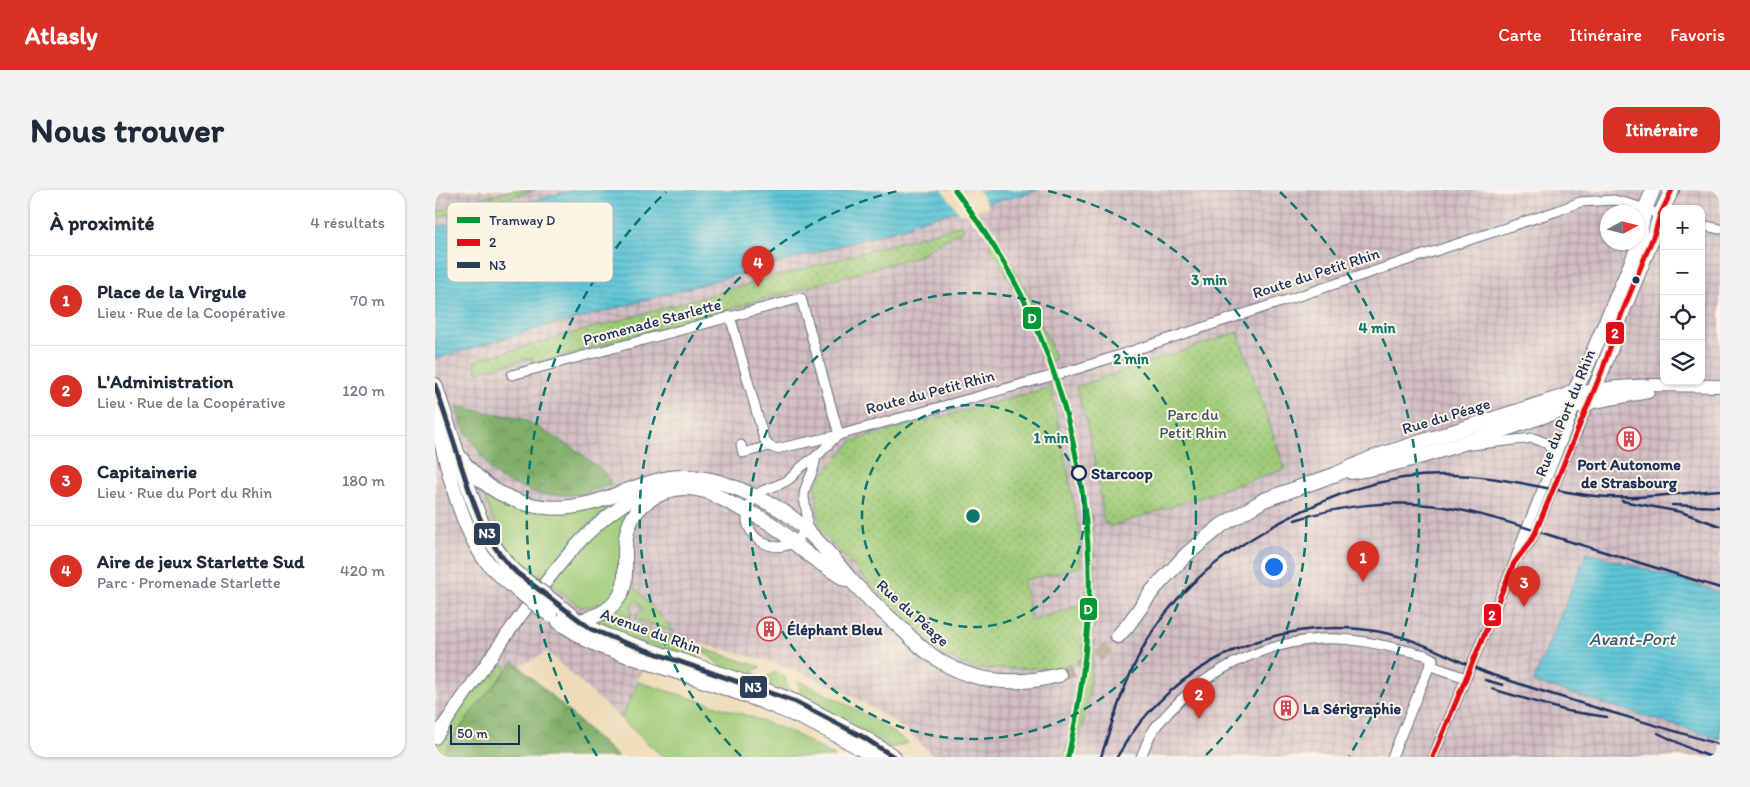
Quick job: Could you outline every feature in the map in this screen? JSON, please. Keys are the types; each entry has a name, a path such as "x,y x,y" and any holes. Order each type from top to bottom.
{"main road":[{"name":"Rue du Port du Rhin","path":"1645,209 1653,190"},
{"name":"Rue du Port du Rhin","path":"1666,205 1672,190"},
{"name":"Rue du Port du Rhin","path":"1582,397 1611,348 1622,313 1660,221"},
{"name":"Rue du Port du Rhin","path":"1582,397 1579,384 1636,250"},
{"path":"435,385 439,413"},
{"path":"1582,397 1679,386 1720,386"},
{"name":"Rue du Péage","path":"1334,475 1378,468 1453,446 1582,397"},
{"name":"Rue du Péage","path":"1118,636 1169,572 1187,554 1240,513 1264,500 1334,475 1374,457 1582,397"},
{"name":"Avenue du Rhin","path":"439,413 459,455 472,498 487,536 521,585"},
{"name":"Avenue du Rhin","path":"439,413 458,500 476,545 493,568 521,585 553,610 591,629 615,639 783,696 863,737 894,757"},
{"path":"459,455 468,469 481,481 501,494 527,504 543,507 567,507 632,500 646,492"},
{"name":"Rue du Péage","path":"687,482 705,478 720,482 755,496 787,515 815,538 859,589 929,654 960,672 990,680 1017,682 1036,681 1059,675"},
{"path":"435,738 493,652 566,555 581,539 609,515 646,492 658,480 687,482"},
{"name":"Rue du Péage","path":"687,482 769,522 819,562 859,589"},
{"path":"562,624 579,622 594,617 612,605 621,592 626,569 625,538 632,516 632,500"},
{"name":"Avenue du Rhin","path":"553,610 562,624 585,639 772,705 815,725 874,757"}],"street":[{"name":"Route du Petit Rhin","path":"755,496 764,489 790,479 839,435 1080,368 1564,209 1579,202 1614,200 1631,205"},
{"name":"Route du Petit Rhin","path":"1645,209 1660,215"},
{"path":"1705,226 1720,229"},
{"name":"Promenade Starlette","path":"512,375 801,298 839,435"},
{"path":"730,316 764,439 769,446 776,449 839,435"},
{"name":"Rue du Port du Rhin","path":"1433,757 1514,562 1555,457 1582,397"},
{"name":"Rue du Port du Rhin","path":"1514,562 1531,541 1582,397"},
{"name":"Rue du Péage","path":"1453,446 1533,438 1546,443 1555,457"},
{"path":"741,446 743,453 769,446"},
{"name":"Route du Petit Rhin","path":"805,529 807,519 804,496 805,487 812,474 816,456"},
{"path":"755,496 747,512 751,533 760,542 778,548 794,542 805,529"},
{"path":"1141,757 1155,728 1181,698 1208,678 1237,661 1267,650 1293,643 1335,639 1377,644 1433,658"},
{"path":"1433,658 1432,666 1466,678"},
{"path":"1392,757 1433,658"}],"shaded area":[{"name":"Port Autonome de Strasbourg","path":"435,190 1720,190 1720,757 934,757 916,739 893,721 837,687 773,662 653,632 638,682 621,719 547,652 515,668 445,757 435,757"}],"green space":[{"path":"512,190 536,190 493,202 470,202"},
{"path":"447,209 447,215 435,218 435,212"},
{"path":"961,225 964,229 918,256 534,364 531,358 477,372 474,361"},
{"path":"997,239 1028,293 1056,359 1047,362 1021,302 989,244"},
{"name":"Parc du Petit Rhin","path":"1238,332 1285,469 1113,526 1104,523 1093,454 1076,387"},
{"path":"1051,387 1081,541 1081,567 1024,580 1031,621 1085,604 1083,662 1056,668 974,669 942,654 910,626 820,531 815,483 852,441"},
{"path":"1064,387 1075,425 1067,428 1056,390"},
{"path":"456,406 523,419 575,449 605,473 611,485 579,495 539,494 502,480 492,472 464,429"},
{"path":"481,488 524,505 625,494 578,535 542,577 521,561 509,548 495,523"},
{"path":"632,506 619,587 604,607 598,603 590,607 580,607 550,583 592,534"},
{"path":"1092,517 1095,556 1086,554 1083,518"},
{"path":"1095,563 1094,630 1086,637 1087,566"},
{"path":"632,585 675,632 636,619 637,614 643,610 638,601 632,605 631,617 617,612 626,601"},
{"path":"603,616 680,639 704,662 613,633 589,621"},
{"path":"1095,640 1088,699 1079,743 1075,757 1064,757 1078,698 1084,648"},
{"path":"698,647 761,667 745,676 721,666"},
{"path":"500,650 503,652 497,661 508,669 473,710 440,757 435,757 435,747"},
{"path":"514,661 618,757 440,757 473,710"},
{"path":"775,672 784,676 789,692 760,681"},
{"path":"798,681 855,709 908,743 890,748 802,699"},
{"path":"638,682 752,717 795,734 836,757 663,757 621,719"}],"water":[{"path":"572,190 1041,190 910,223 911,226 563,323 560,322 435,359 435,228 447,225 447,282 613,282 613,202 529,202"},
{"name":"Avant-Port","path":"1587,552 1720,592 1720,739 1533,682"}],"pier":[{"path":"942,190 978,190 989,207 960,214"}],"tunnel":[{"path":"1059,675 1091,658 1118,636"}],"railway":[{"path":"1101,757 1123,692 1136,661 1165,614 1192,583 1239,546 1295,514 1336,496 1377,483 1421,476 1444,475 1482,477 1610,497 1642,497 1720,490"},
{"path":"1622,501 1681,512 1720,526"},
{"path":"1295,520 1350,507 1369,505 1407,504 1444,507 1506,522 1720,588"},
{"path":"1672,505 1720,507"},
{"path":"1117,757 1140,723 1167,694 1199,670 1234,650 1271,637 1310,630 1350,628 1404,638 1499,677 1720,745"},
{"path":"1485,680 1503,685"},
{"path":"1492,689 1567,711 1607,717"},
{"path":"1658,733 1711,757"}],"tram line":[{"name":"D","path":"955,190 993,244 1025,302 1055,378 1067,417 1076,458 1088,541 1088,622 1078,707 1068,757"}],"transit line":[{"name":"2","path":"1433,757 1514,563 1531,541 1536,531 1602,371 1622,313 1660,215 1672,190"},
{"name":"N3","path":"435,385 482,523 497,550 517,573 591,629 623,642 796,702 863,737 894,757"}],"place":[{"name":"Aire de jeux Starlette Sud","path":"758,287"},
{"name":"Port Autonome de Strasbourg","path":"1629,439"},
{"name":"Starcoop","path":"1079,473"},
{"name":"Place de la Virgule","path":"1363,582"},
{"name":"Capitainerie","path":"1524,607"},
{"name":"Éléphant Bleu","path":"769,629"},
{"name":"La Sérigraphie","path":"1286,708"},
{"name":"L'Administration","path":"1199,719"}]}
